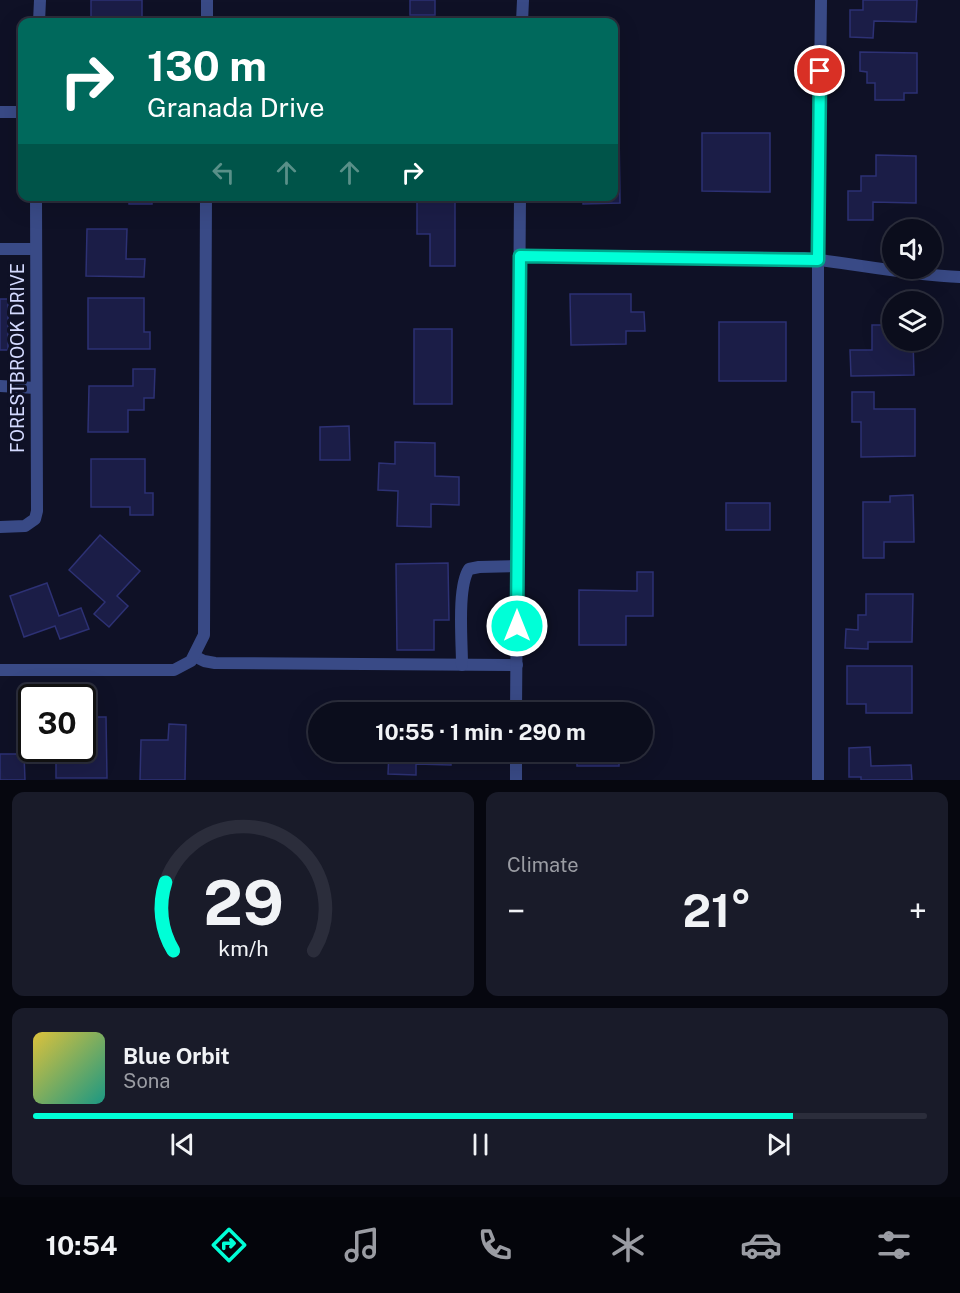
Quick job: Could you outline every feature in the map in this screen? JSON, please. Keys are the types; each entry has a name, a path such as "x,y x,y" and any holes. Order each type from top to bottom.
{"street":[{"path":"39,18 40,0"},
{"path":"207,0 207,18"},
{"path":"522,18 523,0"},
{"path":"818,780 818,260 821,0"},
{"path":"0,112 18,112"},
{"name":"FORESTBROOK DRIVE","path":"0,527 25,526 35,519 37,511 36,201"},
{"path":"0,670 174,670 191,661 204,635 206,201"},
{"path":"516,702 520,201"},
{"path":"0,249 36,249"},
{"path":"520,256 818,260 921,276 960,277"},
{"path":"0,386 36,388"},
{"path":"462,665 462,600 465,575 469,569 479,567 517,566"},
{"path":"194,656 214,663 517,665"},
{"path":"516,762 516,780"}],"building":[{"path":"91,0 142,0 142,18 91,18"},
{"path":"410,0 435,0 435,15 410,15"},
{"path":"863,0 917,0 916,22 874,21 873,38 850,37 850,10 863,10"},
{"path":"860,52 917,53 917,93 904,93 904,100 875,100 875,83 867,83 867,72 860,71"},
{"path":"619,129 620,203 583,204 583,201 618,201"},
{"path":"702,133 770,133 770,192 702,191"},
{"path":"876,155 916,156 916,203 873,202 873,220 848,220 848,191 861,191 861,176 876,176"},
{"path":"129,201 152,201 152,204 129,204"},
{"path":"417,201 455,201 455,266 430,266 430,234 417,234"},
{"path":"87,229 127,229 126,259 145,259 144,277 86,276"},
{"path":"570,294 631,294 631,312 644,312 645,331 626,331 626,344 571,345"},
{"path":"88,298 144,298 144,332 150,332 150,349 88,349"},
{"path":"0,299 8,299 8,350 0,350"},
{"path":"719,322 786,322 786,381 719,381"},
{"path":"872,325 882,325 882,351 913,351 914,375 851,376 850,350 872,350"},
{"path":"414,329 452,329 452,404 414,404"},
{"path":"133,369 155,369 154,398 144,398 144,410 128,410 128,432 88,432 89,386 133,386"},
{"path":"852,392 874,392 874,409 915,409 915,456 861,457 861,422 852,422"},
{"path":"349,426 350,460 320,460 320,427"},
{"path":"395,442 435,443 435,476 459,477 459,505 431,504 431,527 397,526 398,491 378,490 379,463 395,464"},
{"path":"91,459 145,459 145,493 153,493 153,515 130,515 130,507 91,507"},
{"path":"913,495 914,542 884,542 884,558 863,558 863,502 890,502 890,496"},
{"path":"726,503 770,503 770,530 726,530"},
{"path":"100,535 140,571 117,596 128,606 109,627 94,614 105,602 69,570"},
{"path":"448,563 449,620 434,620 434,650 397,650 396,564"},
{"path":"637,572 653,572 653,616 626,616 626,645 579,645 579,590 637,591"},
{"path":"47,583 59,616 81,608 89,629 60,639 55,626 24,637 10,596"},
{"path":"866,594 913,594 912,642 868,642 868,649 845,648 846,629 858,630 858,615 866,615"},
{"path":"847,666 912,666 912,713 866,713 866,704 847,704"},
{"path":"96,717 106,717 107,778 56,778 56,762 96,762"},
{"path":"169,724 186,725 185,780 140,780 141,740 168,740"},
{"path":"870,747 871,766 911,765 912,780 861,780 861,777 849,777 849,748"},
{"path":"0,754 18,754 18,762 24,762 25,780 0,780"},
{"path":"389,762 451,762 451,765 416,764 416,775 388,774"},
{"path":"577,762 619,762 619,766 577,766"}],"route":[{"path":"517,626 520,256 804,258 818,260 820,71"}]}
